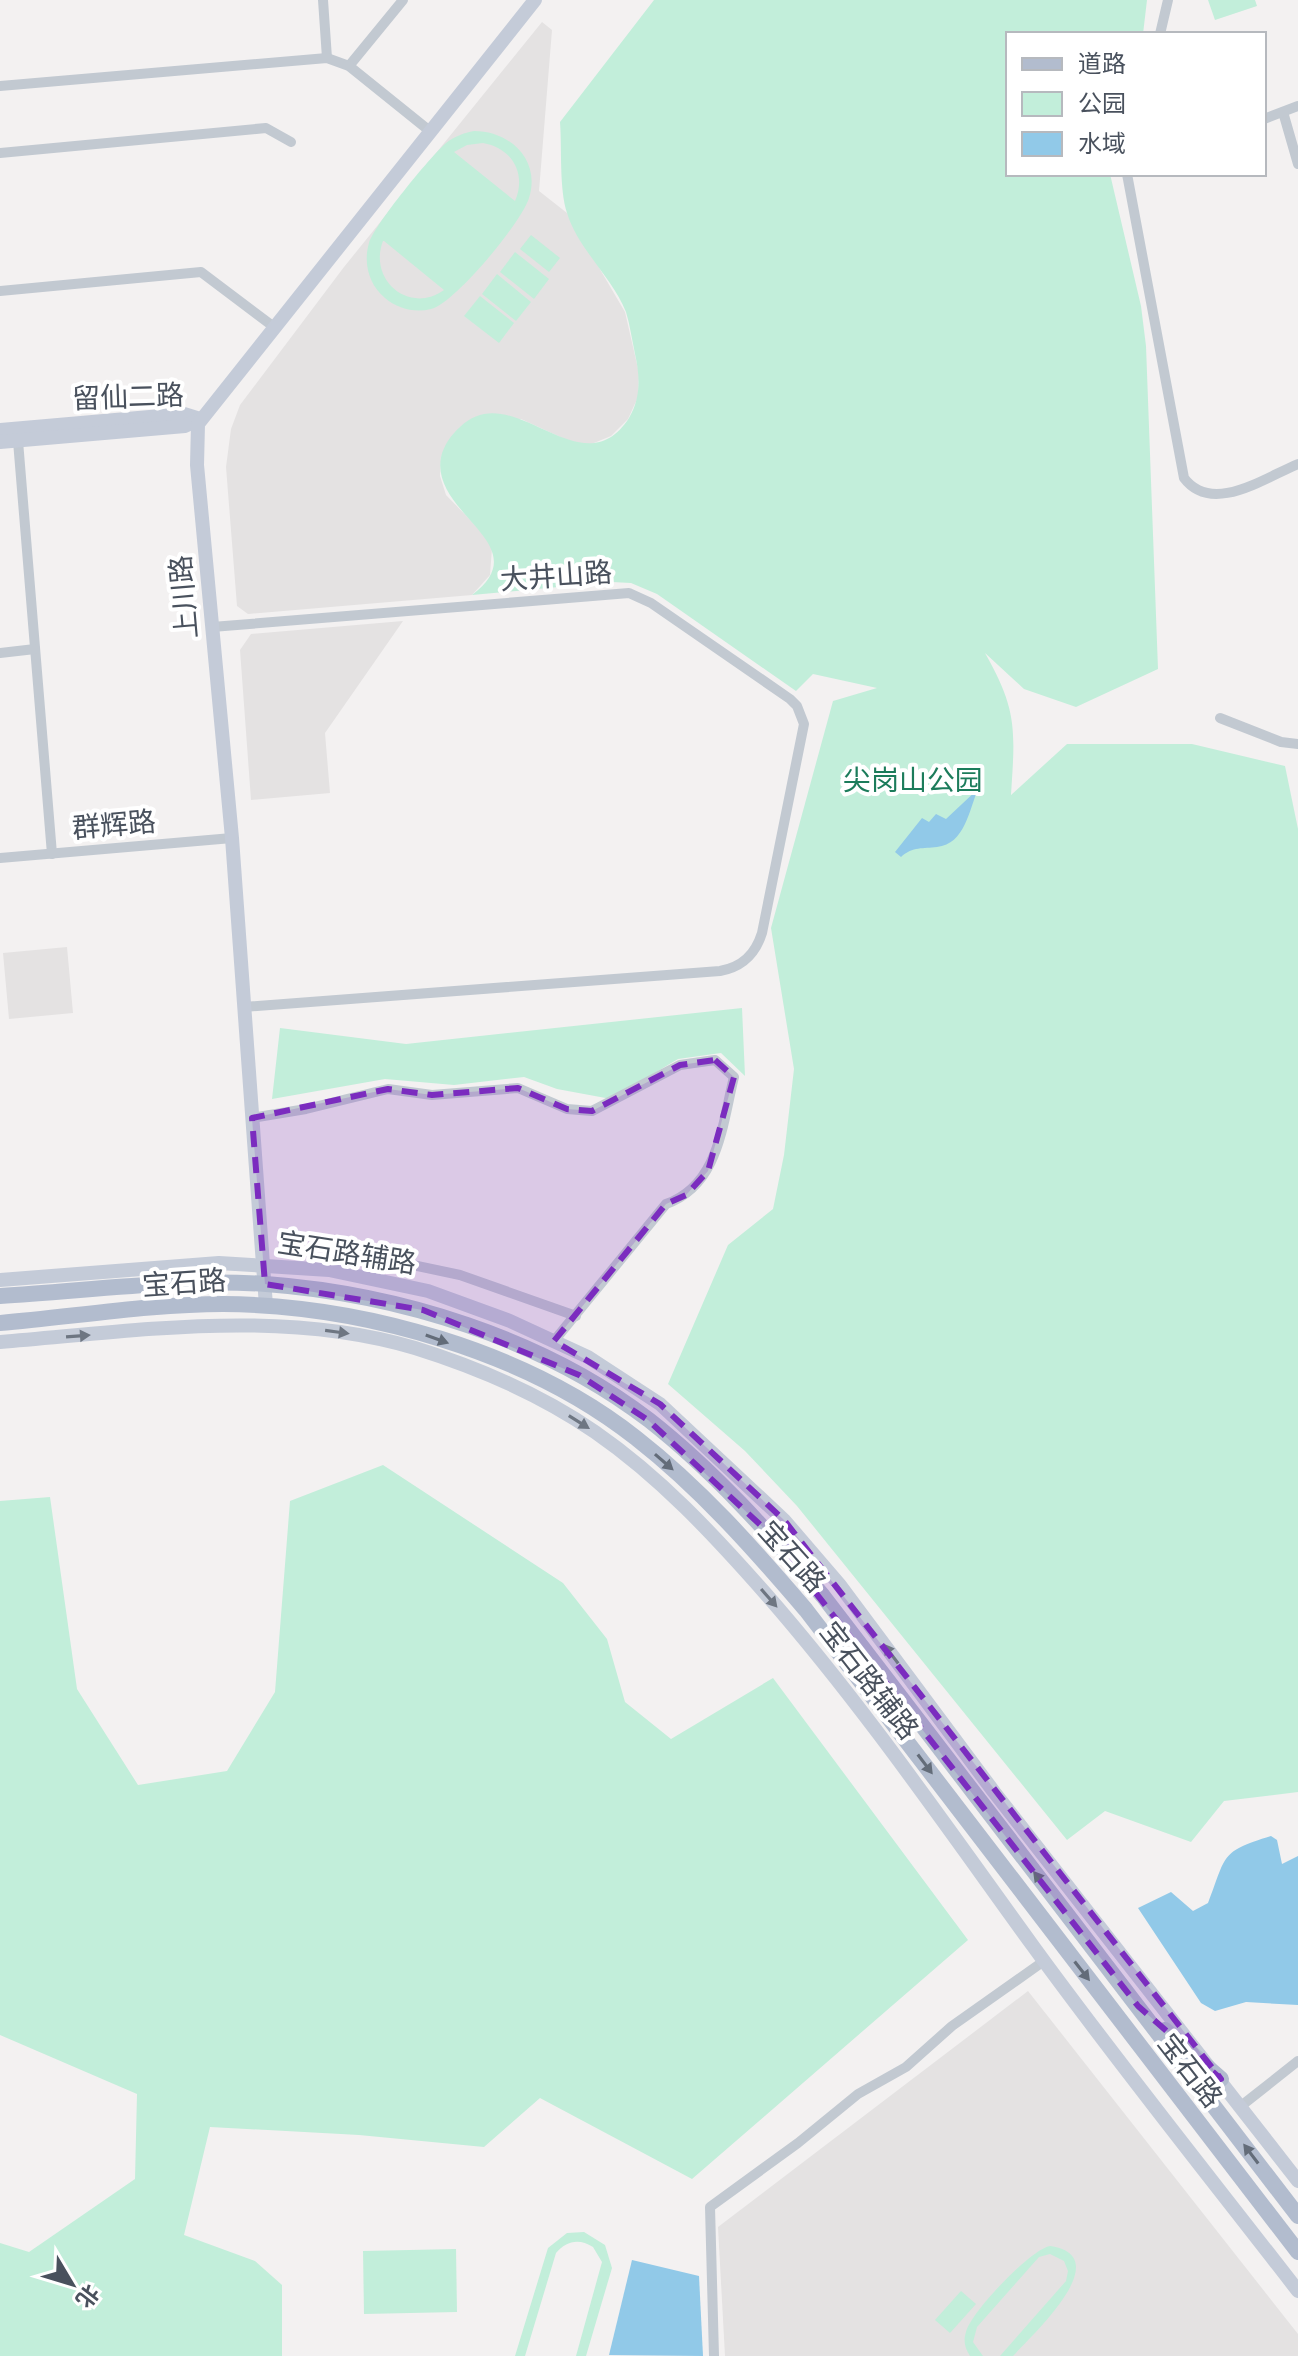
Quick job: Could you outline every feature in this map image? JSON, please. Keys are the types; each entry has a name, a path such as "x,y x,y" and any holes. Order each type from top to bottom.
{"main road":[{"path":"200,419 535,0"},
{"name":"留仙二路","path":"0,430 184,414 200,419"},
{"name":"留仙二路","path":"0,442 185,426 200,419"},
{"name":"上川路","path":"200,419 197,465 232,838 266,1306"},
{"name":"宝石路辅路","path":"0,1280 219,1263 329,1270 428,1291 554,1341 588,1357 660,1404 784,1520 839,1584 994,1792 1298,2181"},
{"name":"宝石路","path":"0,1296 219,1282 327,1290 423,1310 502,1339 579,1375 648,1420 769,1533 823,1596 1298,2216"},
{"name":"宝石路","path":"0,1323 219,1304 324,1311 417,1331 494,1359 568,1394 635,1437 753,1547 806,1610 1298,2252"},
{"name":"宝石路辅路","path":"0,1342 246,1324 306,1328 411,1347 512,1384 553,1406 640,1466 683,1504 810,1646 910,1773 1044,1961 1298,2291"},
{"path":"1138,2006 1221,2079"}],"street":[{"path":"323,0 327,58"},
{"path":"349,66 403,0"},
{"path":"1160,32 1168,0"},
{"path":"0,86 327,58 349,66 431,132"},
{"path":"1266,118 1298,106"},
{"path":"1283,112 1298,164"},
{"path":"0,153 266,128 291,142"},
{"path":"1127,176 1184,478 1196,491 1214,496 1298,464"},
{"path":"0,291 201,272 274,327"},
{"path":"18,441 52,854"},
{"name":"大井山路","path":"212,627 612,592 636,596 797,706 802,715 804,734 759,943 747,960 729,969 244,1007"},
{"path":"0,653 35,649"},
{"path":"1220,718 1281,742 1298,744"},
{"name":"群辉路","path":"0,858 232,838"},
{"path":"252,1118 306,1109 388,1089 432,1095 518,1088 567,1109 592,1111 680,1065 715,1060 734,1077 708,1171 686,1195 666,1204 554,1341"},
{"path":"322,1246 460,1275 576,1316"},
{"path":"714,2356 710,2207 798,2143 831,2112 906,2067 952,2026 1044,1961"},
{"path":"1241,2106 1298,2061"}],"highlighted area":[{"path":"715,1060 734,1077 708,1171 686,1195 666,1204 554,1341 660,1404 784,1520 1221,2079 1138,2006 769,1533 648,1420 579,1375 423,1310 265,1284 252,1118 388,1089 432,1095 518,1088 567,1109 592,1111 680,1065"}],"shaded area":[{"path":"542,22 552,30 539,191 567,213 625,312 639,373 638,397 628,419 611,436 589,445 569,441 521,419 441,456 440,476 446,495 486,536 492,548 490,575 472,595 248,614 237,606 226,467 231,429 240,405 344,267"},
{"path":"403,621 325,733 330,793 251,800 240,650 251,634"},
{"path":"67,947 73,1013 9,1019 3,953"},
{"path":"1028,1991 1298,2334 1298,2356 725,2356 718,2227"}],"green space":[{"name":"尖岗山公园","path":"654,0 1147,0 1143,32 1006,32 1006,176 1110,176 1141,306 1146,346 1158,669 1076,707 1024,689 985,653 1004,691 1012,722 1011,795 1067,744 1192,744 1285,766 1298,829 1298,1792 1224,1801 1191,1842 1105,1811 1067,1840 797,1506 745,1451 668,1384 728,1245 773,1209 784,1155 794,1069 771,928 833,701 877,688 813,674 796,691 657,594 631,583 612,582 472,595 489,577 494,560 489,544 451,496 442,477 441,457 454,433 481,415 502,414 568,440 590,443 610,438 629,418 637,395 637,362 626,312 579,239 564,203 560,122"},
{"path":"1208,0 1255,0 1257,6 1215,20"},
{"path":"474,131 499,136 520,150 531,172 529,198 501,242 455,293 431,309 419,311 401,307 379,293 371,280 367,258 369,243 392,207 438,151 453,138","holes":["483,143 502,150 514,164 519,181 515,201 454,152 467,145","384,241 444,290 431,297 418,298 395,290 381,269"]},
{"path":"531,235 560,258 549,272 520,249"},
{"path":"515,252 549,279 534,299 500,272"},
{"path":"497,274 531,302 516,321 482,294"},
{"path":"480,296 514,323 499,343 464,316"},
{"path":"742,1008 745,1076 721,1053 678,1059 611,1099 557,1089 524,1077 454,1085 385,1079 272,1099 280,1028 406,1044"},
{"path":"383,1465 563,1583 607,1639 625,1702 671,1739 773,1678 968,1940 692,2179 540,2098 484,2147 359,2135 210,2127 184,2235 255,2261 282,2285 282,2356 0,2356 0,2243 29,2252 135,2179 137,2094 0,2035 0,1501 50,1497 77,1689 138,1785 227,1771 275,1692 290,1501"},
{"path":"584,2232 605,2245 612,2268 586,2356 576,2356 602,2262 593,2247 578,2242 568,2243 556,2253 525,2356 515,2356 548,2248 567,2233"},
{"path":"1050,2246 1069,2253 1076,2265 1073,2280 1051,2315 1013,2356 1000,2356 1066,2281 1068,2271 1064,2261 1050,2254 1039,2257 977,2327 973,2342 983,2356 970,2356 965,2335 970,2323 1016,2269"},
{"path":"456,2249 457,2312 364,2314 363,2251"},
{"path":"961,2291 976,2304 950,2333 935,2320"}],"water":[{"path":"978,789 965,825 954,840 946,845 914,850 901,857 895,852 922,818 929,822 936,814 946,819"},
{"path":"1271,1836 1277,1840 1282,1864 1298,1856 1298,2005 1246,2002 1215,2011 1201,2003 1138,1908 1171,1892 1193,1911 1208,1903 1227,1858 1242,1846"},
{"path":"632,2260 699,2276 703,2356 609,2355"}]}
